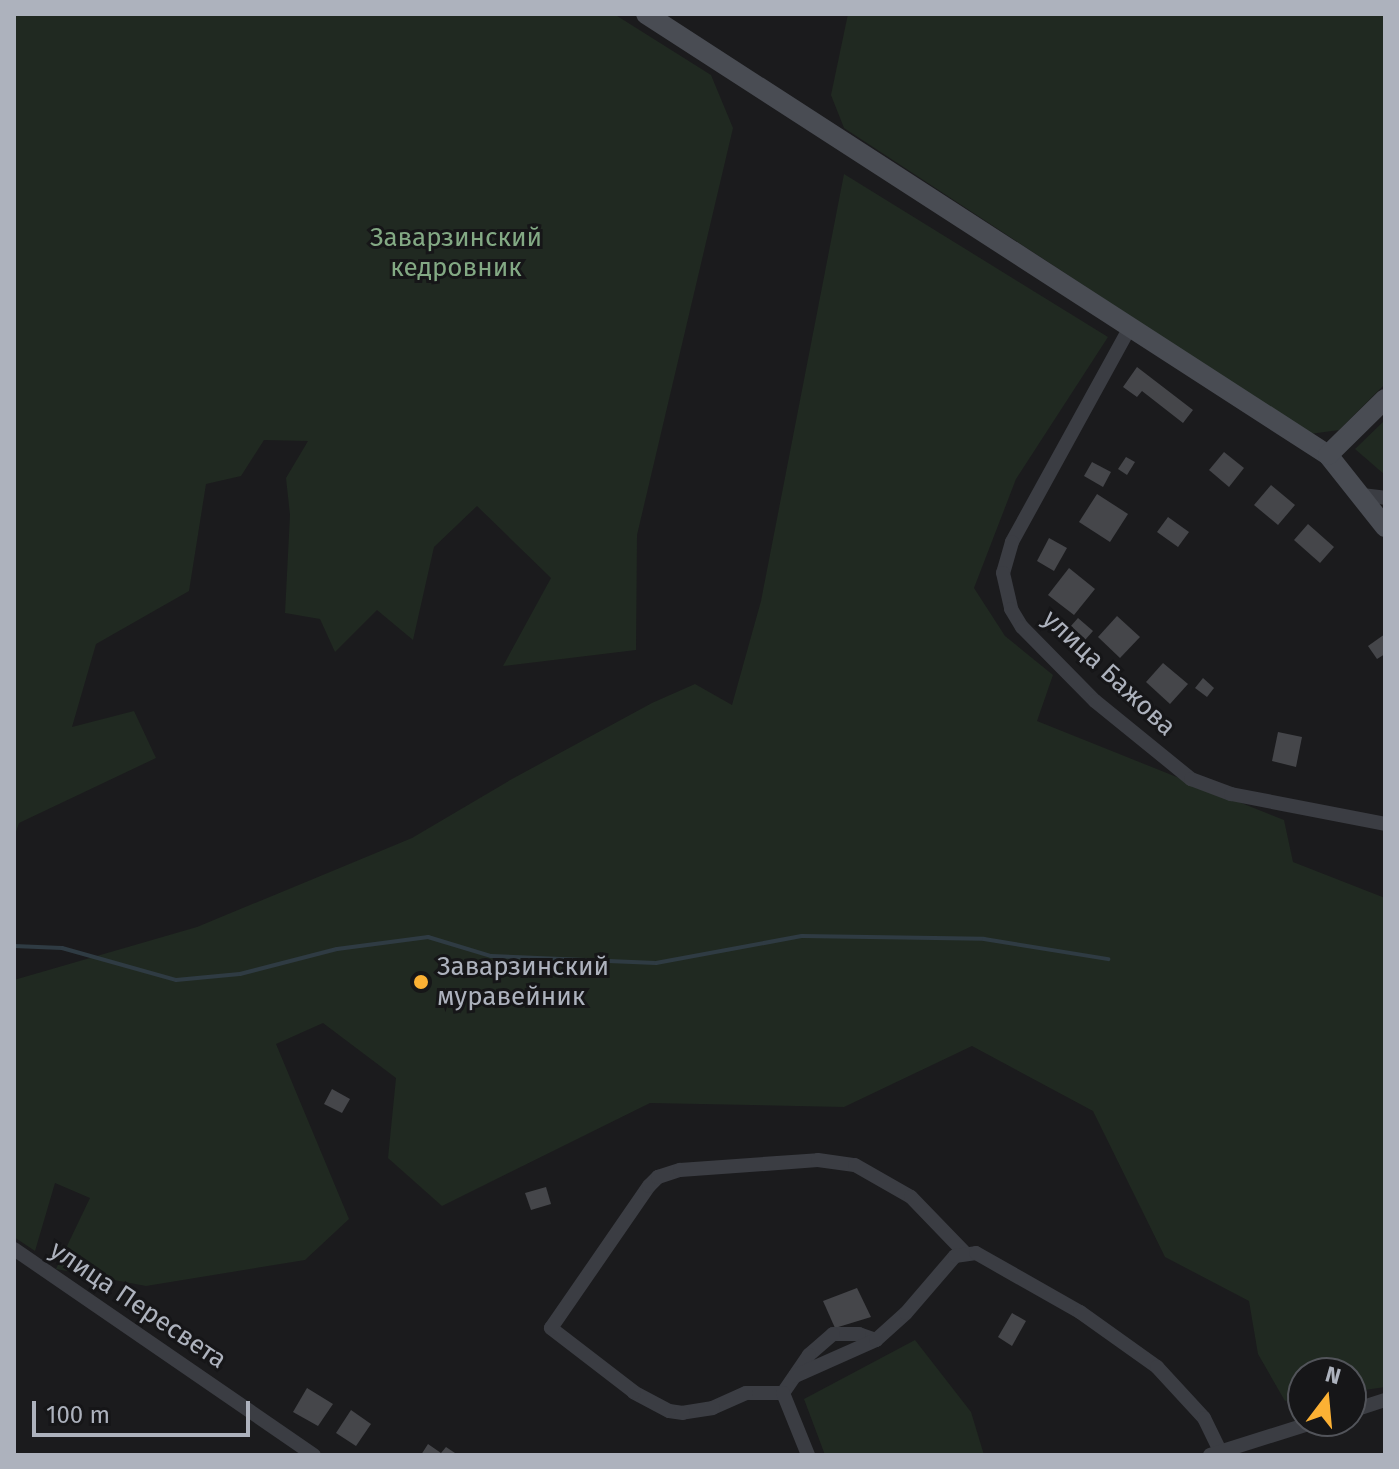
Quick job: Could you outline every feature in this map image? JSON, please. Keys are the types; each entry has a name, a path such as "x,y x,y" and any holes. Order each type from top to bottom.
{"street":[{"path":"646,14 1328,455 1385,527"},
{"name":"улица Бажова","path":"1129,329 1012,542 1003,573 1011,609 1022,627 1095,701 1191,779 1231,794 1385,824"},
{"path":"1328,455 1385,399"},
{"path":"1362,495 1385,498"},
{"path":"783,1393 746,1393 701,1411 669,1411 634,1392 551,1328 658,1177 680,1170 818,1160 855,1165 911,1197 965,1253 988,1257 1051,1294 1157,1367 1204,1418 1215,1453 1287,1431"},
{"name":"улица Пересвета","path":"14,1249 314,1455"},
{"path":"795,1376 876,1340 906,1313 946,1263 965,1253"},
{"path":"783,1393 809,1355 827,1336 849,1333 876,1340"},
{"path":"783,1393 808,1455"}],"green space":[{"name":"Заварзинский кедровник","path":"14,14 614,14 711,75 733,128 637,535 636,650 503,666 551,578 477,506 434,547 413,640 377,610 335,652 320,619 285,613 290,515 286,478 308,441 264,440 241,476 206,484 189,591 96,644 72,727 134,711 156,758 19,823 14,838"},
{"path":"848,14 1385,14 1385,384 1339,430 1310,434 844,128 831,95"},
{"path":"844,174 1108,337 1016,479 974,588 1005,636 1053,675 1037,721 1284,820 1293,862 1385,898 1385,1387 1367,1390 1367,1357 1287,1357 1285,1401 1258,1354 1249,1301 1165,1257 1093,1111 972,1046 844,1107 650,1103 442,1206 388,1158 396,1078 323,1023 276,1044 349,1219 305,1260 146,1286 56,1269 90,1198 55,1183 35,1251 14,1237 14,980 197,927 412,838 512,779 652,703 695,684 732,705 761,601"},
{"path":"1385,420 1385,475 1355,449"},
{"path":"915,1340 971,1412 984,1455 825,1455 804,1399"}],"building":[{"path":"1137,367 1193,410 1183,423 1142,391 1137,397 1123,387"},
{"path":"1224,452 1244,468 1229,487 1209,470"},
{"path":"1126,457 1135,462 1127,475 1118,469"},
{"path":"1092,462 1111,472 1103,487 1084,476"},
{"path":"1271,485 1295,505 1278,525 1254,505"},
{"path":"1097,494 1128,514 1110,542 1079,522"},
{"path":"1168,517 1189,532 1178,547 1157,532"},
{"path":"1308,524 1334,547 1320,563 1294,540"},
{"path":"1049,538 1067,548 1054,571 1037,561"},
{"path":"1069,568 1095,589 1074,615 1048,595"},
{"path":"1117,616 1140,637 1120,658 1098,637"},
{"path":"1078,618 1093,631 1078,648 1063,635"},
{"path":"1385,634 1385,654 1377,659 1368,646"},
{"path":"1163,663 1188,684 1170,704 1146,682"},
{"path":"1203,678 1214,688 1207,697 1195,688"},
{"path":"1278,732 1302,737 1296,767 1272,761"},
{"path":"332,1089 350,1099 342,1113 324,1104"},
{"path":"546,1187 551,1204 531,1210 525,1193"},
{"path":"857,1288 871,1317 835,1328 823,1301"},
{"path":"1012,1313 1026,1321 1012,1346 998,1337"},
{"path":"307,1388 333,1404 318,1426 293,1412"},
{"path":"351,1410 371,1424 356,1446 336,1433"},
{"path":"428,1444 441,1453 446,1447 458,1455 421,1455"}],"waterway":[{"path":"14,946 62,948 176,980 240,974 337,949 428,937 491,956 656,963 802,936 984,939 1108,959"}],"place":[{"name":"Заварзинский муравейник","path":"421,982"}]}
